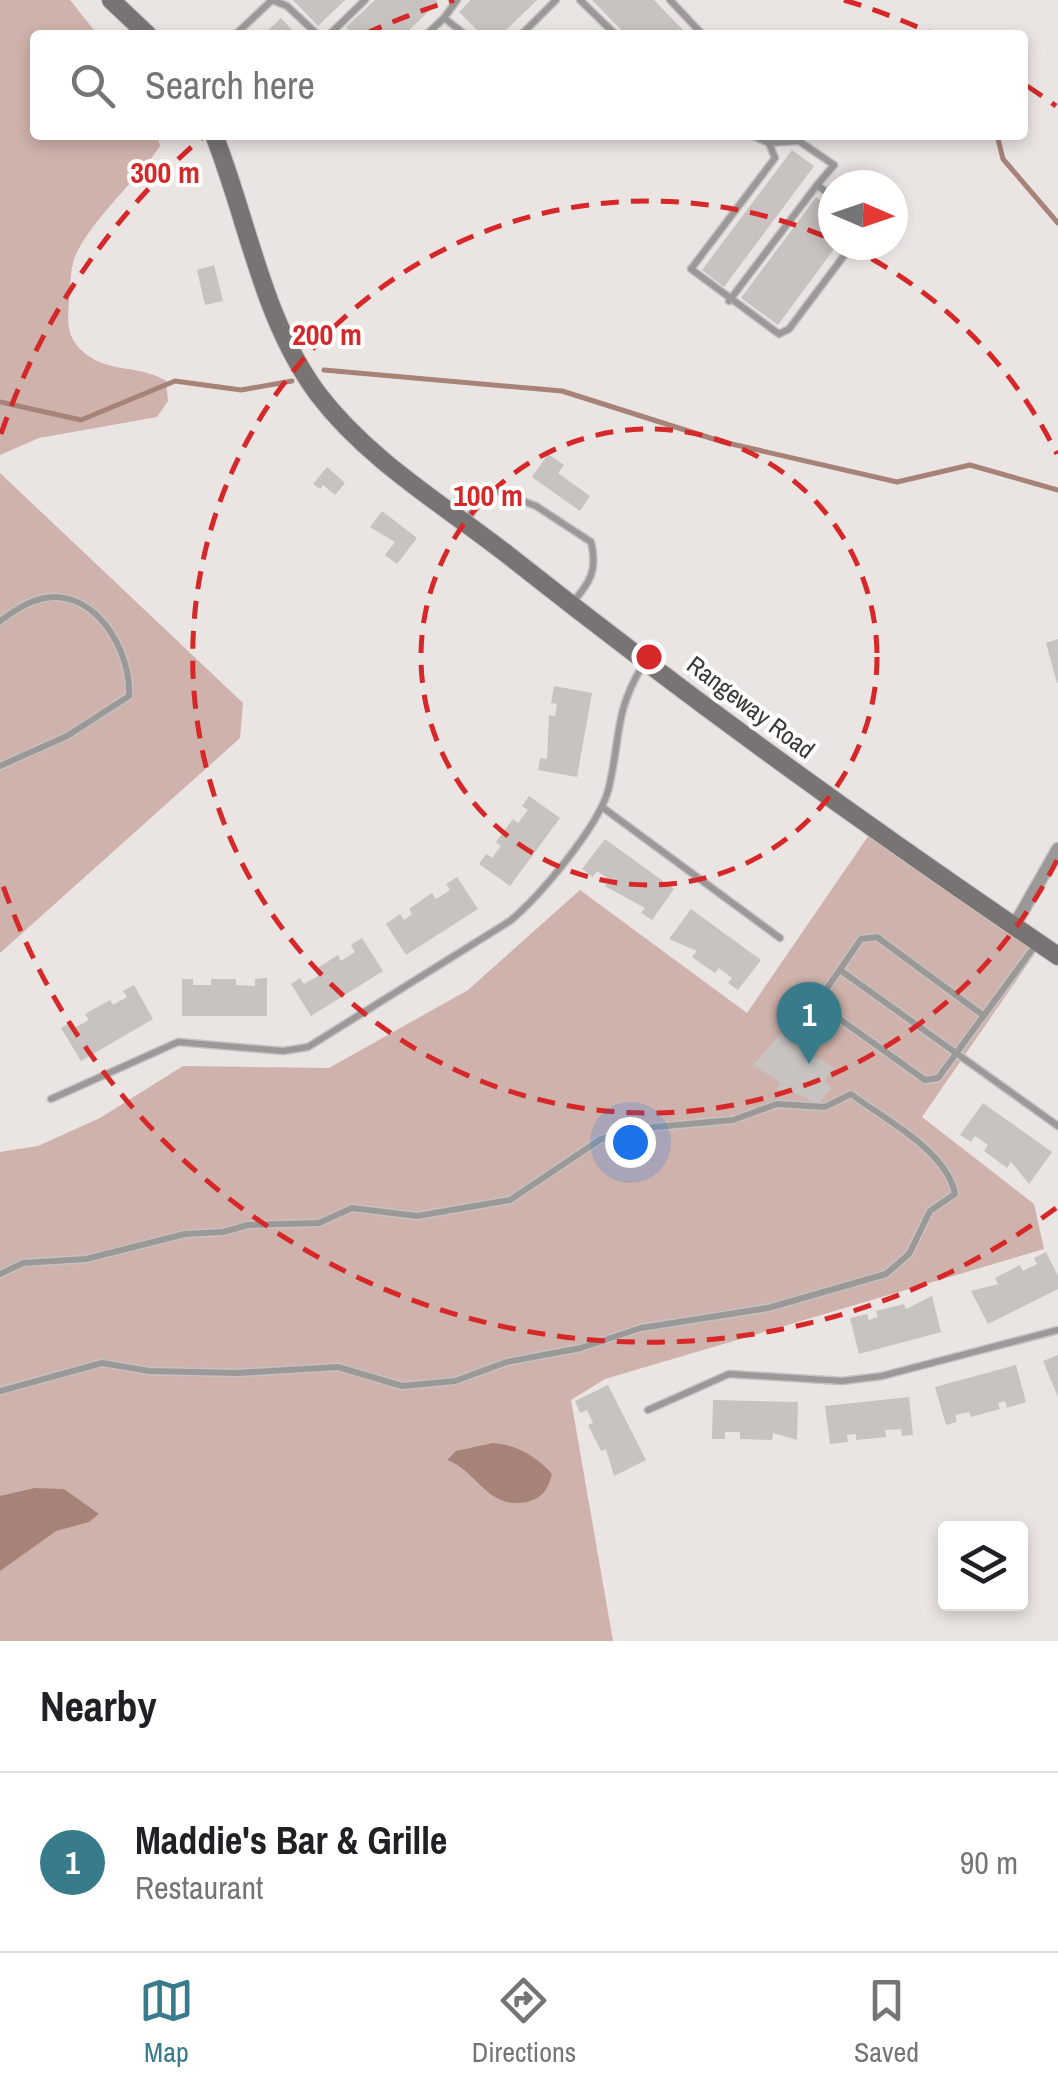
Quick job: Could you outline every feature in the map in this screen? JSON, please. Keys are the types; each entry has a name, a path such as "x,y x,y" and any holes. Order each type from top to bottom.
{"street":[{"path":"110,0 143,30"},
{"name":"Rangeway Road","path":"216,140 269,296 307,378 351,432 828,797 1058,956"},
{"path":"1014,926 1058,849"}],"lane":[{"path":"240,30 272,0 287,6 313,30"},
{"path":"334,30 365,0"},
{"path":"526,30 556,0"},
{"path":"580,0 611,30"},
{"path":"670,0 699,30"},
{"path":"431,30 454,1"},
{"path":"444,18 460,30"},
{"path":"729,300 834,165 799,141 764,140"},
{"path":"769,142 776,158 691,269 780,334 789,329 841,260"},
{"path":"465,522 482,497 496,491 536,506 591,542 596,561 590,583 571,604"},
{"path":"0,621 34,600 57,598 73,602 108,629 122,653 129,680 128,696 107,712 0,766"},
{"path":"51,1099 178,1042 283,1051 320,1041 510,921 537,894 602,807 618,714 646,660"},
{"path":"602,807 780,938"},
{"path":"984,1016 877,938 861,939 821,997 824,1007 925,1080 938,1078 958,1052 1038,942"},
{"path":"840,970 1058,1126"},
{"path":"0,1274 23,1263 86,1259 185,1234 224,1232 248,1225 320,1224 352,1208 417,1216 510,1200 601,1139 654,1127 733,1120 789,1102 825,1107 850,1094 932,1158 950,1179 954,1194 930,1212 909,1254 886,1274 768,1308 654,1324 581,1348 507,1362 455,1381 402,1386 338,1367 236,1373 150,1370 102,1363 0,1392"},
{"path":"648,1410 729,1374 842,1381 882,1376 1058,1330"}],"shaded area":[{"path":"0,0 70,0 94,30 30,30 30,140 158,140 160,146 78,250 71,272 70,331 80,349 97,361 166,381 168,401 157,417 39,438 0,455"},
{"path":"0,473 243,703 240,738 0,953"},
{"path":"869,835 1038,949 922,1117 1034,1204 1044,1249 605,1379 571,1400 613,1641 0,1641 0,1152 38,1146 100,1118 183,1066 329,1068 468,990 580,890 747,1013"},
{"path":"493,1443 526,1452 552,1474 541,1495 527,1502 502,1500 447,1460 456,1451"},
{"path":"35,1488 64,1489 99,1514 89,1522 56,1531 0,1571 0,1496"}],"building":[{"path":"293,0 345,0 318,26"},
{"path":"375,0 438,2 409,30 346,27"},
{"path":"471,0 537,0 506,30 477,30 459,12"},
{"path":"592,0 654,0 683,30 621,30"},
{"path":"281,18 292,30 268,30"},
{"path":"792,150 814,166 724,287 702,270"},
{"path":"816,197 818,260 826,260 778,325 741,298"},
{"path":"214,265 223,301 205,305 197,270"},
{"path":"548,454 564,465 558,473 590,496 580,511 532,477"},
{"path":"327,467 345,483 335,495 323,485 320,489 313,484"},
{"path":"382,511 417,538 397,564 385,555 395,542 370,527"},
{"path":"1058,639 1058,683 1057,683 1046,643"},
{"path":"554,686 592,693 577,777 538,770 540,758 547,759 549,715 555,716 557,704 551,703"},
{"path":"529,796 560,818 510,886 479,864 486,854 492,858 501,846 496,842 513,819 518,823 528,810 522,806"},
{"path":"605,839 674,889 652,920 641,913 645,908 605,886 610,880 597,871 593,877 582,869"},
{"path":"457,877 478,909 406,955 386,924 400,914 404,920 412,914 409,909 432,893 436,899 450,890 446,884"},
{"path":"691,909 761,960 738,990 728,983 732,978 719,968 715,973 692,957 697,951 669,939"},
{"path":"362,938 383,971 311,1016 291,984 300,978 304,984 318,976 314,970 338,955 341,961 355,952 351,945"},
{"path":"267,978 267,1016 182,1016 182,979 193,979 193,985 211,985 211,979 236,979 236,985 255,986 255,979"},
{"path":"134,985 153,1019 81,1061 61,1028 72,1022 76,1027 89,1020 85,1014 110,1000 113,1005 127,997 123,991"},
{"path":"782,1032 802,1046 805,1041 817,1049 814,1055 834,1068 824,1082 832,1088 817,1105 787,1088 784,1094 777,1089 781,1083 753,1065"},
{"path":"983,1103 1052,1152 1029,1184 1011,1162 1007,1168 984,1151 988,1145 975,1136 971,1142 960,1135"},
{"path":"1046,1252 1058,1276 1058,1289 988,1324 971,1291 998,1284 995,1278 1020,1265 1023,1271 1037,1264 1034,1258"},
{"path":"932,1296 941,1332 859,1354 850,1318 867,1314 869,1320 878,1317 876,1311 904,1304 906,1309"},
{"path":"1058,1355 1058,1397 1043,1361"},
{"path":"1016,1365 1026,1402 1007,1408 1005,1401 998,1403 1000,1409 971,1417 969,1412 955,1415 957,1422 946,1425 935,1387"},
{"path":"608,1385 646,1460 614,1476 606,1449 601,1451 588,1425 593,1423 587,1410 580,1413 575,1401"},
{"path":"909,1397 913,1435 902,1436 901,1429 885,1430 886,1437 856,1440 856,1434 847,1435 848,1442 830,1444 825,1406"},
{"path":"713,1400 798,1402 797,1440 773,1433 772,1440 740,1439 740,1432 725,1432 725,1439 712,1439"}],"waterway":[{"path":"998,140 1003,159 1058,223"},
{"path":"324,370 562,391 723,442 897,482 970,465 1058,490"},
{"path":"0,402 81,420 175,381 241,390 292,381"}],"place":[{"name":"Maddie's Bar & Grille","path":"809,1064"}]}
